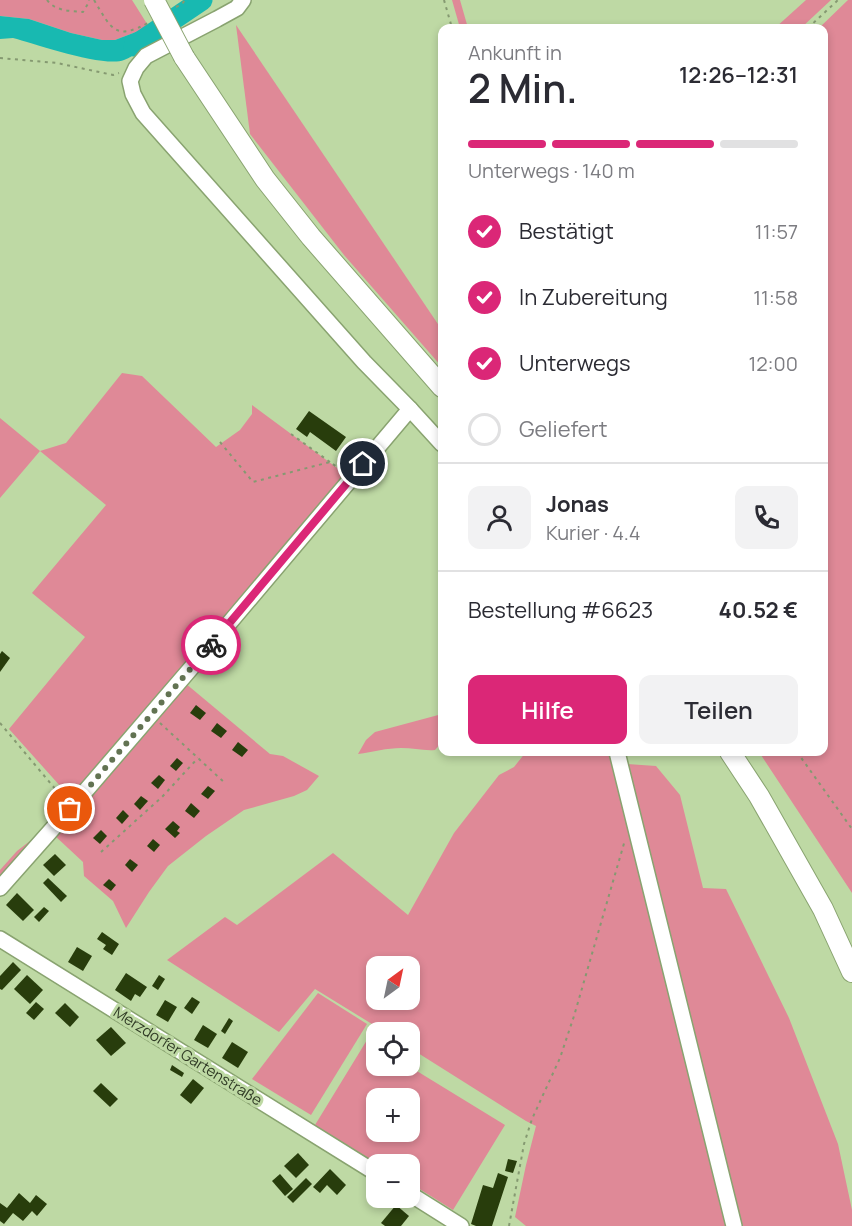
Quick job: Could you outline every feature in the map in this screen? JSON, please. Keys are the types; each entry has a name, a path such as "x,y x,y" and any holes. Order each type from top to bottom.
{"main road":[{"path":"154,10 265,179 311,237 438,382"},
{"path":"733,756 759,796 824,909 852,972"}],"street":[{"path":"243,0 237,8 146,56 136,68 130,81 133,94 143,113 364,362 438,440"},
{"path":"0,888 152,715 410,409"},
{"path":"618,756 734,1226"},
{"name":"Merzdorfer Gartenstraße","path":"0,939 366,1167"},
{"path":"420,1200 461,1226"}],"path":[{"path":"47,0 62,10 83,12 89,0"},
{"path":"94,0 106,20 114,28 124,32 134,30 154,10"},
{"path":"172,9 185,0"},
{"path":"444,0 451,24"},
{"path":"812,24 838,0"},
{"path":"0,58 57,63 113,75 136,68"},
{"path":"291,434 352,478"},
{"path":"220,442 253,482 330,462"},
{"path":"152,715 225,783"},
{"path":"0,723 70,809"},
{"path":"800,756 852,829"},
{"path":"101,852 162,797 198,758"},
{"path":"508,1226 532,1119 560,1058 633,817"}],"shaded area":[{"path":"0,0 132,0 149,27 115,40 102,40 71,33 29,19 0,16"},
{"path":"452,0 460,0 467,24 459,24"},
{"path":"806,0 831,0 805,24 779,24"},
{"path":"848,0 852,0 852,893 762,756 828,756 828,24 823,24"},
{"path":"236,25 438,324 438,362 344,255 250,134"},
{"path":"122,373 142,376 216,447 240,430 252,414 252,405 348,476 74,797 66,796 61,787 9,729 85,637 32,593 106,505 40,451 66,443"},
{"path":"0,418 40,451 0,498"},
{"path":"185,683 270,754 283,756 319,776 307,790 244,810 206,836 168,866 126,928 113,901 84,876 83,862 54,835"},
{"path":"438,715 438,747 435,750 396,748 358,754 366,740 375,732"},
{"path":"523,756 612,756 729,1226 526,1226 515,1217 536,1126 420,1054 420,1022 369,1022 315,989 279,1032 167,960 225,917 237,925 333,853 408,915 454,833 499,775 514,767"},
{"path":"627,764 656,766 680,795 703,888 726,889 789,1018 838,1144 852,1210 852,1226 742,1226"},
{"path":"39,834 0,879 0,870 17,851"},
{"path":"318,993 366,1023 311,1115 252,1079"},
{"path":"366,1042 366,1076 420,1076 420,1073 505,1125 453,1210 420,1189 420,1154 366,1154 366,1157 315,1125"}],"water":[{"path":"0,16 29,19 71,33 102,40 115,40 149,27 156,40 124,60 102,61 13,38 0,39"}],"building":[{"path":"309,411 346,437 336,451 310,432 307,437 296,429"},
{"path":"2,651 10,658 0,672 0,654"},
{"path":"196,705 206,713 200,720 190,713"},
{"path":"217,723 227,731 221,738 211,731"},
{"path":"238,742 248,750 242,757 232,750"},
{"path":"177,758 183,763 176,771 170,766"},
{"path":"159,775 165,780 158,789 151,783"},
{"path":"208,786 215,791 208,799 201,794"},
{"path":"141,796 148,801 140,810 134,804"},
{"path":"191,803 200,811 194,818 185,811"},
{"path":"123,810 129,816 122,824 116,818"},
{"path":"173,821 180,827 177,831 180,833 175,838 165,829"},
{"path":"101,830 107,836 100,844 93,838"},
{"path":"153,839 160,845 154,852 147,846"},
{"path":"55,854 66,865 54,876 43,865"},
{"path":"130,859 138,865 132,872 125,865"},
{"path":"48,878 67,896 61,902 43,883"},
{"path":"109,879 116,885 111,891 103,885"},
{"path":"17,893 34,910 23,921 6,905"},
{"path":"44,907 49,911 39,922 34,917"},
{"path":"102,932 119,944 112,955 103,949 106,945 97,939"},
{"path":"77,947 92,956 83,971 68,962"},
{"path":"13,962 21,970 2,990 0,989 0,976"},
{"path":"126,973 147,987 140,997 135,994 131,1001 115,990"},
{"path":"27,975 43,990 30,1004 14,989"},
{"path":"159,975 165,979 158,990 152,986"},
{"path":"192,997 200,1002 192,1014 184,1008"},
{"path":"165,1000 177,1007 168,1022 156,1015"},
{"path":"36,1002 44,1009 34,1020 26,1013"},
{"path":"65,1003 79,1017 70,1027 55,1013"},
{"path":"229,1018 233,1021 225,1034 221,1031"},
{"path":"203,1025 217,1034 208,1048 194,1040"},
{"path":"111,1027 126,1043 111,1056 96,1040"},
{"path":"232,1042 248,1052 238,1068 222,1058"},
{"path":"172,1065 184,1073 182,1077 170,1070"},
{"path":"193,1079 204,1088 191,1104 180,1095"},
{"path":"101,1083 118,1099 110,1107 93,1091"},
{"path":"298,1153 309,1165 296,1178 284,1166"},
{"path":"508,1159 517,1161 513,1173 505,1171"},
{"path":"330,1169 346,1185 337,1195 327,1185 320,1193 313,1187"},
{"path":"498,1173 508,1177 492,1226 471,1224 483,1185 493,1188"},
{"path":"280,1174 293,1189 285,1196 272,1181"},
{"path":"306,1178 312,1184 293,1203 287,1197"},
{"path":"19,1193 30,1203 36,1195 47,1204 37,1216 32,1211 23,1221 13,1213 4,1224 0,1221 0,1203 7,1208"},
{"path":"394,1208 400,1208 409,1216 401,1226 385,1226 381,1223"}],"waterway":[{"path":"134,46 202,0"}],"way so far":[{"path":"70,809 211,645"}],"route":[{"path":"211,645 363,464"}]}
